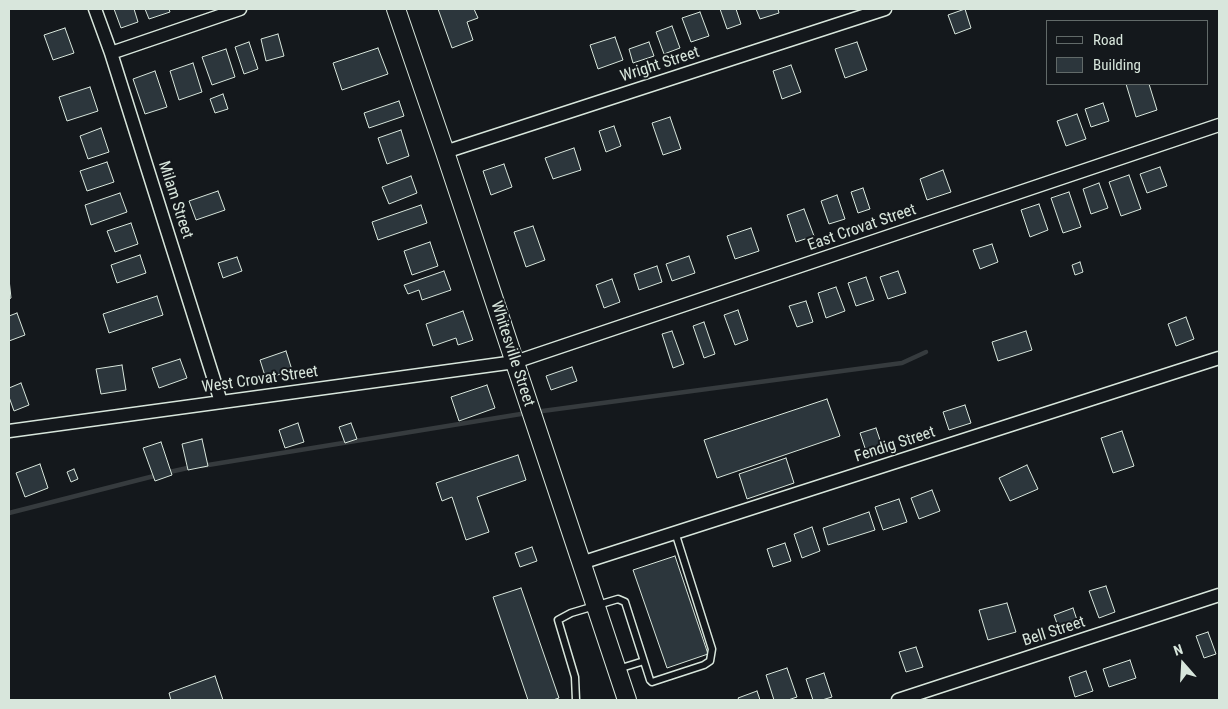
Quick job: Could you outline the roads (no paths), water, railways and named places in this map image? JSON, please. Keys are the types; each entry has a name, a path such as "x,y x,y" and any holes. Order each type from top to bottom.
{"main road":[{"name":"Whitesville Street","path":"396,9 627,700"}],"street":[{"name":"Milam Street","path":"95,9 111,53 221,402"},
{"path":"111,53 240,9"},
{"name":"Wright Street","path":"445,152 885,9"},
{"name":"East Crovat Street","path":"515,362 1219,124"},
{"name":"Fendig Street","path":"581,563 1219,358"},
{"name":"West Crovat Street","path":"9,431 515,362"},
{"name":"Bell Street","path":"898,700 1219,595"}],"lane":[{"path":"576,700 575,677 558,620 571,613 618,599 625,602 652,682 704,665 710,661 712,648 675,532"},
{"path":"617,670 644,661"}],"waterway":[{"path":"535,412 902,363 926,352"},
{"path":"202,466 527,413"},
{"path":"165,473 192,467"},
{"path":"9,513 158,475"}]}
